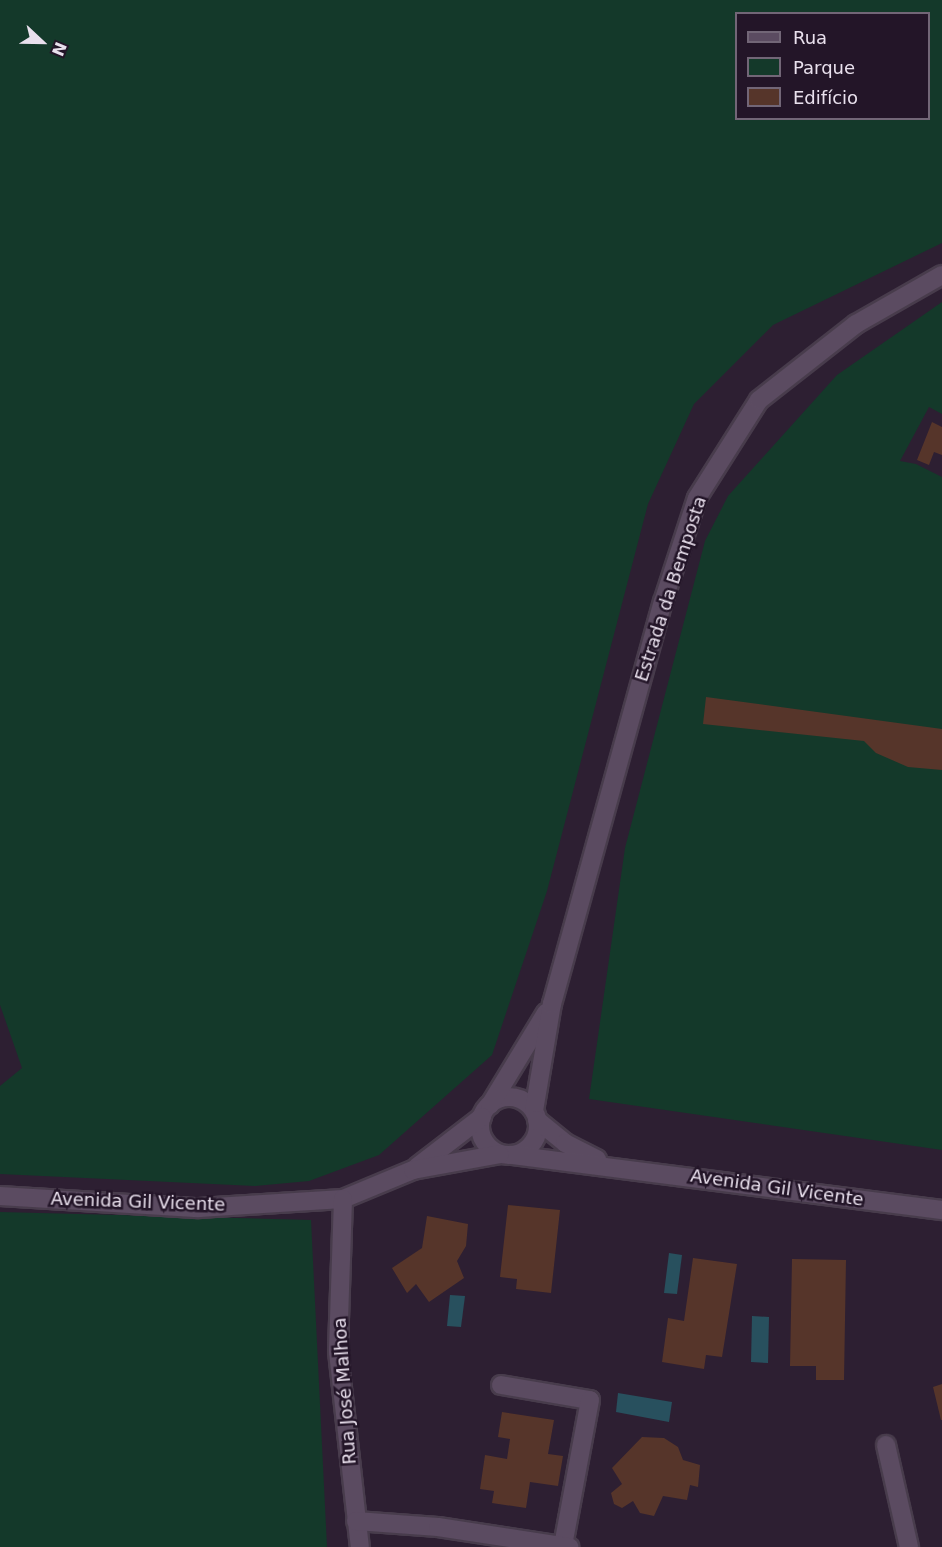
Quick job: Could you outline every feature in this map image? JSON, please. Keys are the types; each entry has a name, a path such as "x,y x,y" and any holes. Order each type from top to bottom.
{"street":[{"name":"Estrada da Bemposta","path":"552,1004 663,602 697,498 759,400 856,324 942,276"},
{"path":"506,1154 486,1143 486,1111 552,1004"},
{"path":"414,1170 522,1152 535,1139 536,1116 552,1004"},
{"path":"414,1170 486,1111 513,1097 565,1143 612,1165"},
{"name":"Avenida Gil Vicente","path":"506,1154 612,1165 942,1210"},
{"name":"Avenida Gil Vicente","path":"0,1196 199,1208 343,1199 414,1170"},
{"name":"Rua José Malhoa","path":"343,1199 338,1352 360,1547"},
{"path":"356,1521 438,1527 566,1547 590,1400 501,1385"},
{"path":"886,1445 909,1547"}],"green space":[{"path":"0,0 942,0 942,243 773,325 694,404 648,504 547,891 492,1055 379,1155 309,1181 255,1186 0,1174 0,1086 22,1068 0,1005"},
{"path":"942,302 942,414 929,407 900,461 916,464 942,477 942,1150 589,1099 625,848 705,541 728,496 837,375"},
{"path":"0,1212 311,1220 327,1547 0,1547"}],"water":[{"path":"669,1253 682,1255 677,1294 664,1293"},
{"path":"450,1295 465,1296 461,1327 447,1326"},
{"path":"752,1316 769,1317 768,1363 751,1362"},
{"path":"618,1393 672,1402 669,1422 616,1412"}],"building":[{"path":"932,422 942,427 942,455 934,452 929,465 917,460"},
{"path":"706,697 942,729 942,770 908,767 876,753 864,741 703,724"},
{"path":"508,1205 560,1210 551,1293 516,1289 517,1279 500,1277"},
{"path":"427,1216 468,1224 466,1246 457,1261 464,1278 429,1302 416,1284 407,1293 392,1268 422,1248"},
{"path":"693,1258 737,1264 722,1357 706,1355 704,1369 662,1362 668,1318 684,1321"},
{"path":"792,1259 846,1260 844,1380 816,1380 816,1366 790,1366"},
{"path":"942,1384 942,1420 941,1420 933,1387"},
{"path":"502,1412 554,1420 548,1454 563,1456 558,1486 530,1482 526,1508 492,1503 494,1491 480,1489 485,1455 507,1459 510,1439 498,1437"},
{"path":"642,1437 664,1438 678,1447 683,1460 700,1465 698,1487 690,1485 687,1500 663,1496 654,1516 640,1513 633,1501 622,1508 614,1504 611,1493 622,1484 612,1468"}]}
